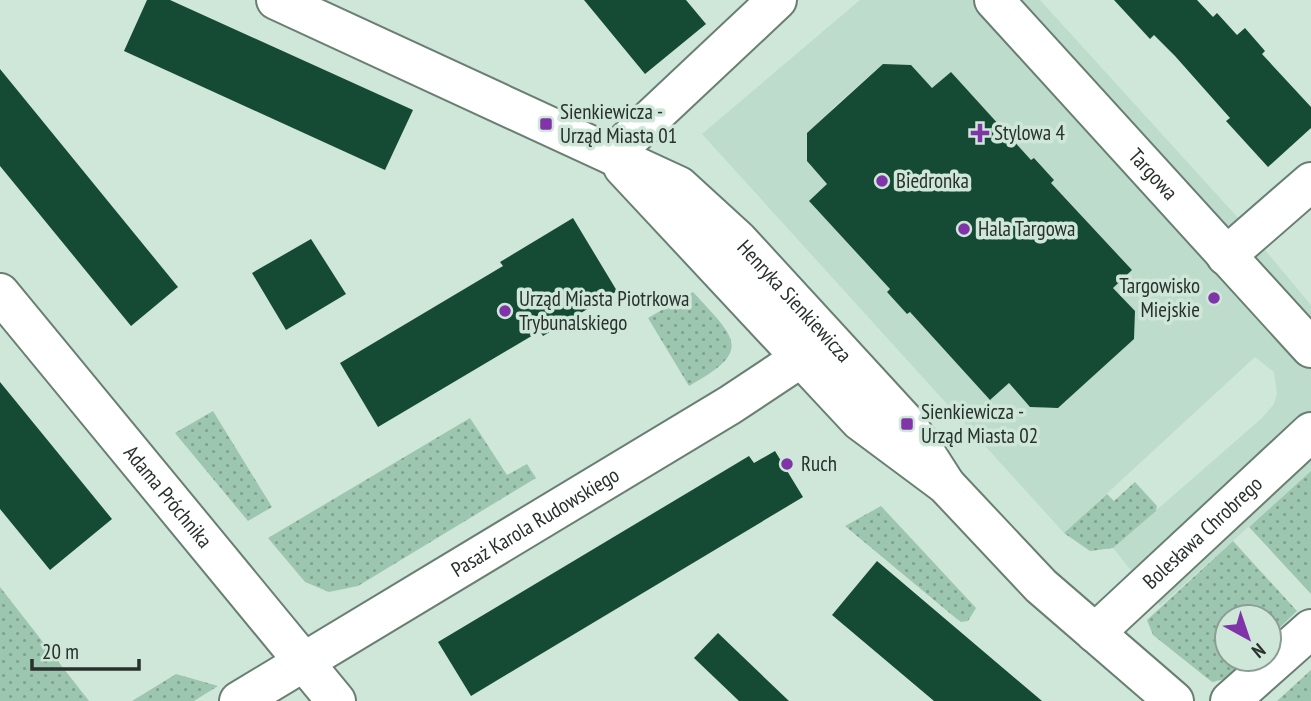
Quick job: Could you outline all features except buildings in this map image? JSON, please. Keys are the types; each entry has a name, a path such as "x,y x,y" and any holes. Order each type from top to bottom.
{"street":[{"name":"Henryka Sienkiewicza","path":"276,0 612,155 815,350 907,424 946,485 1041,586 1174,701"},
{"name":"Targowa","path":"994,0 1311,348"},
{"path":"612,155 756,7"},
{"path":"1226,256 1311,182"},
{"name":"Adama Próchnika","path":"0,293 336,701"},
{"name":"Pasaż Karola Rudowskiego","path":"239,701 815,350"},
{"name":"Bolesława Chrobrego","path":"1095,633 1311,432"},
{"path":"1230,701 1311,629"}],"shaded area":[{"name":"Targowisko Miejskie","path":"860,0 1040,0 1240,220 1311,305 1311,471 1160,606 1113,548 1262,418 1274,404 1277,394 1274,372 1255,357 1064,533 702,134","holes":["876,70 932,88 951,72 1031,160 1035,158 1054,180 1051,183 1132,270 1113,288 1131,307 1127,345 1065,402 1061,400 1052,408 1042,408 1032,397 1026,403 1009,383 990,400 910,312 907,314 887,292 890,289 809,201 827,184 810,165 816,159 807,149 807,139 834,107"]},
{"path":"693,292 720,321 732,343 730,353 723,363 689,386 648,318"},
{"path":"213,411 272,507 248,521 175,433"},
{"path":"470,418 507,475 527,464 536,478 358,586 329,592 305,582 268,538"},
{"path":"1311,471 1311,594 1249,527"},
{"path":"1135,482 1157,506 1156,511 1113,548 1090,551 1064,533 1107,494 1114,501"},
{"path":"881,506 976,608 968,621 961,622 845,526"},
{"path":"1233,541 1297,611 1283,624 1283,603 1213,603 1213,673 1231,673 1225,679 1212,682 1153,635 1147,620"},
{"path":"0,587 89,701 0,701"},
{"path":"1311,670 1311,701 1277,701"},
{"path":"176,674 218,686 194,701 132,701"}],"place":[{"name":"Sienkiewicza - Urząd Miasta 01","path":"546,124"},
{"name":"Stylowa 4","path":"980,133"},
{"name":"Biedronka","path":"882,181"},
{"name":"Hala Targowa","path":"964,229"},
{"name":"Targowisko Miejskie","path":"1214,298"},
{"name":"Urząd Miasta Piotrkowa Trybunalskiego","path":"505,311"},
{"name":"Sienkiewicza - Urząd Miasta 02","path":"907,424"},
{"name":"Ruch","path":"787,464"}]}
